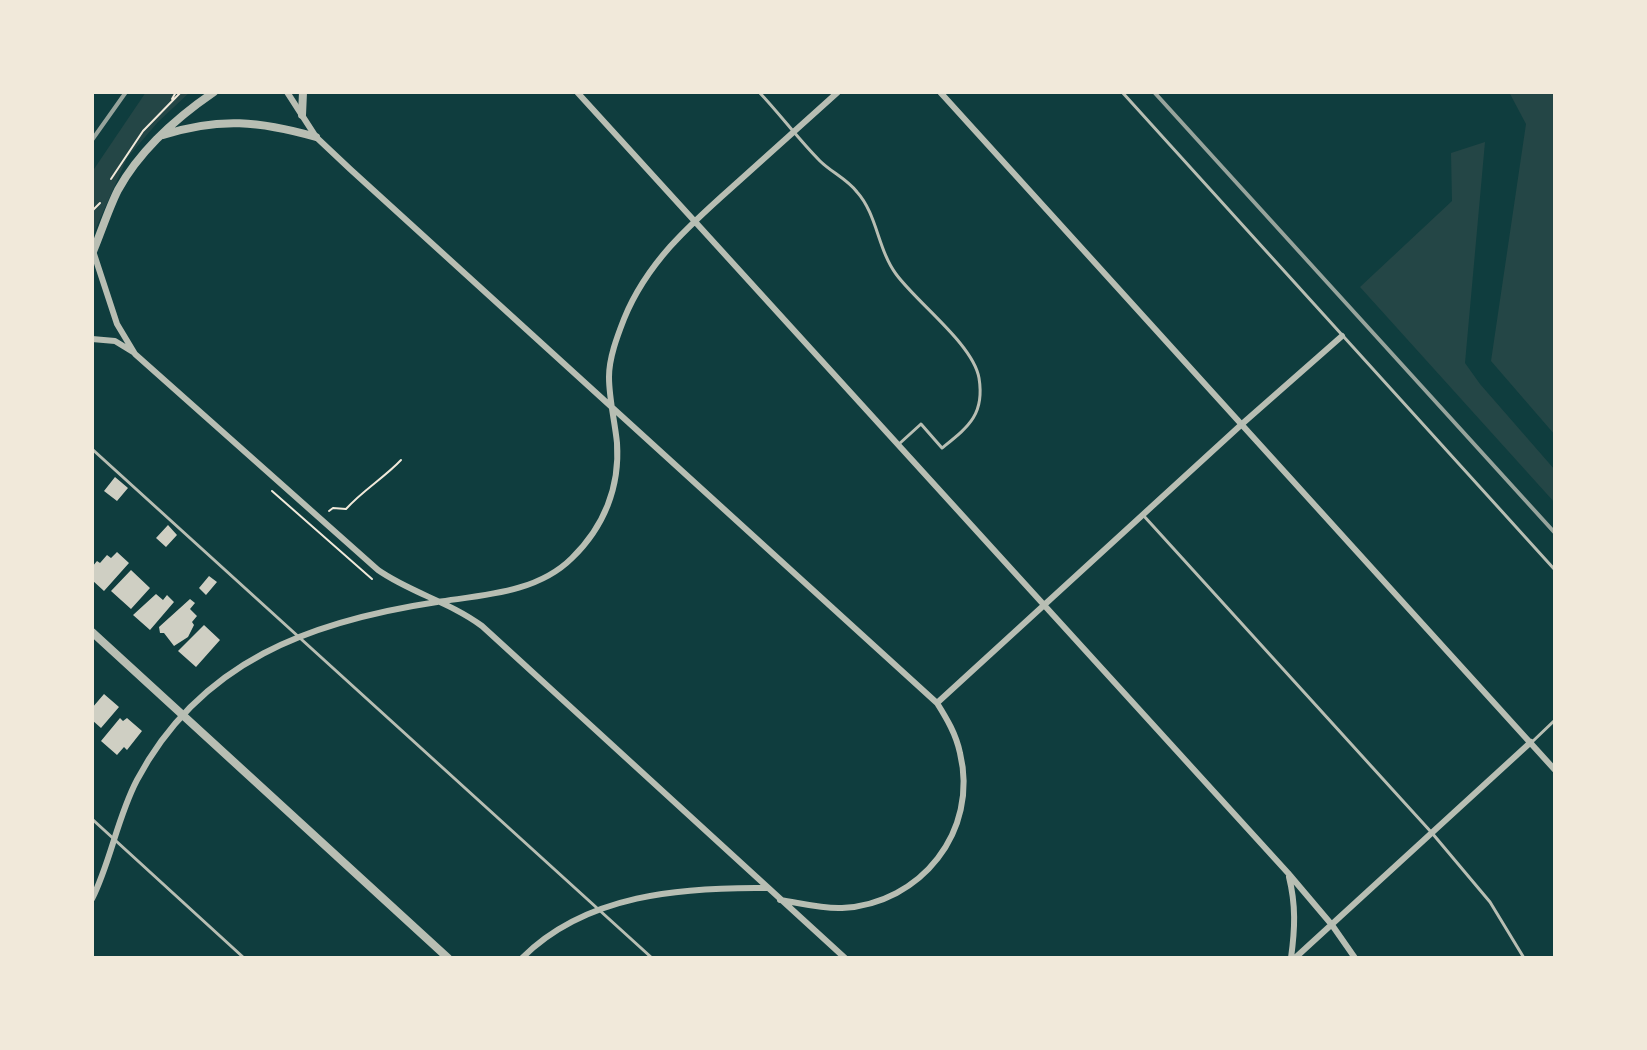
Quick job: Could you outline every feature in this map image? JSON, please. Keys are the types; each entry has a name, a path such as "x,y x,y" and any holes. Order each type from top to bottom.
{"street":[{"path":"135,354 117,324 93,253 117,192 130,171 159,137 189,109 214,92"},
{"path":"287,92 316,137 937,703 955,733 964,774 959,819 949,844 934,864 915,882 894,895 870,903 842,908 780,900"},
{"path":"302,115 303,92"},
{"path":"577,92 1288,873 1355,958"},
{"path":"92,899 129,796 143,769 184,716 235,668 298,637 368,615 494,594 546,577 570,560 590,539 612,495 617,447 609,377 624,317 640,285 659,257 694,221 838,92"},
{"path":"940,92 1555,770"},
{"path":"159,137 192,126 231,122 278,126 316,137"},
{"path":"937,703 1342,336"},
{"path":"92,339 115,341 135,354 318,519 389,578 463,611 482,626 845,958"},
{"path":"92,632 448,958"},
{"path":"1293,958 1531,742"},
{"path":"1288,873 1294,899 1293,958"},
{"path":"522,958 559,929 599,910 672,892 718,887 767,888"}],"lane":[{"path":"759,92 828,169 857,191 896,274 963,348 978,375 980,392 977,413 970,425 942,448 921,424 899,444"},
{"path":"1122,92 1555,570"},
{"path":"92,449 652,958"},
{"path":"1143,515 1432,833 1490,902 1524,958"},
{"path":"1531,742 1555,720"},
{"path":"92,819 244,958"}],"path":[{"path":"169,104 176,92"},
{"path":"318,519 333,508 346,509 401,460"}],"shaded area":[{"path":"146,92 190,92 158,122 127,158 92,237 92,172"},
{"path":"1509,92 1555,92 1555,435 1491,361 1526,124"},
{"path":"1485,142 1465,363 1555,470 1555,503 1360,287 1452,201 1451,153"}],"building":[{"path":"115,477 128,488 117,501 104,491"},
{"path":"168,525 177,535 166,547 156,538"},
{"path":"117,552 129,563 104,591 92,580 92,567 107,555 111,558"},
{"path":"131,570 150,588 131,609 111,591"},
{"path":"209,576 217,582 206,595 199,588"},
{"path":"156,594 163,600 167,595 174,602 150,630 133,615"},
{"path":"190,599 195,603 190,609 197,616 192,622 194,625 188,637 174,646 164,633 160,633 159,627"},
{"path":"204,625 220,640 196,667 178,651"},
{"path":"104,694 119,707 101,728 92,720 92,708"},
{"path":"120,718 123,721 127,718 142,731 127,750 124,747 117,755 101,741"}],"railway":[{"path":"92,140 126,92"},
{"path":"1154,92 1555,533"}]}
